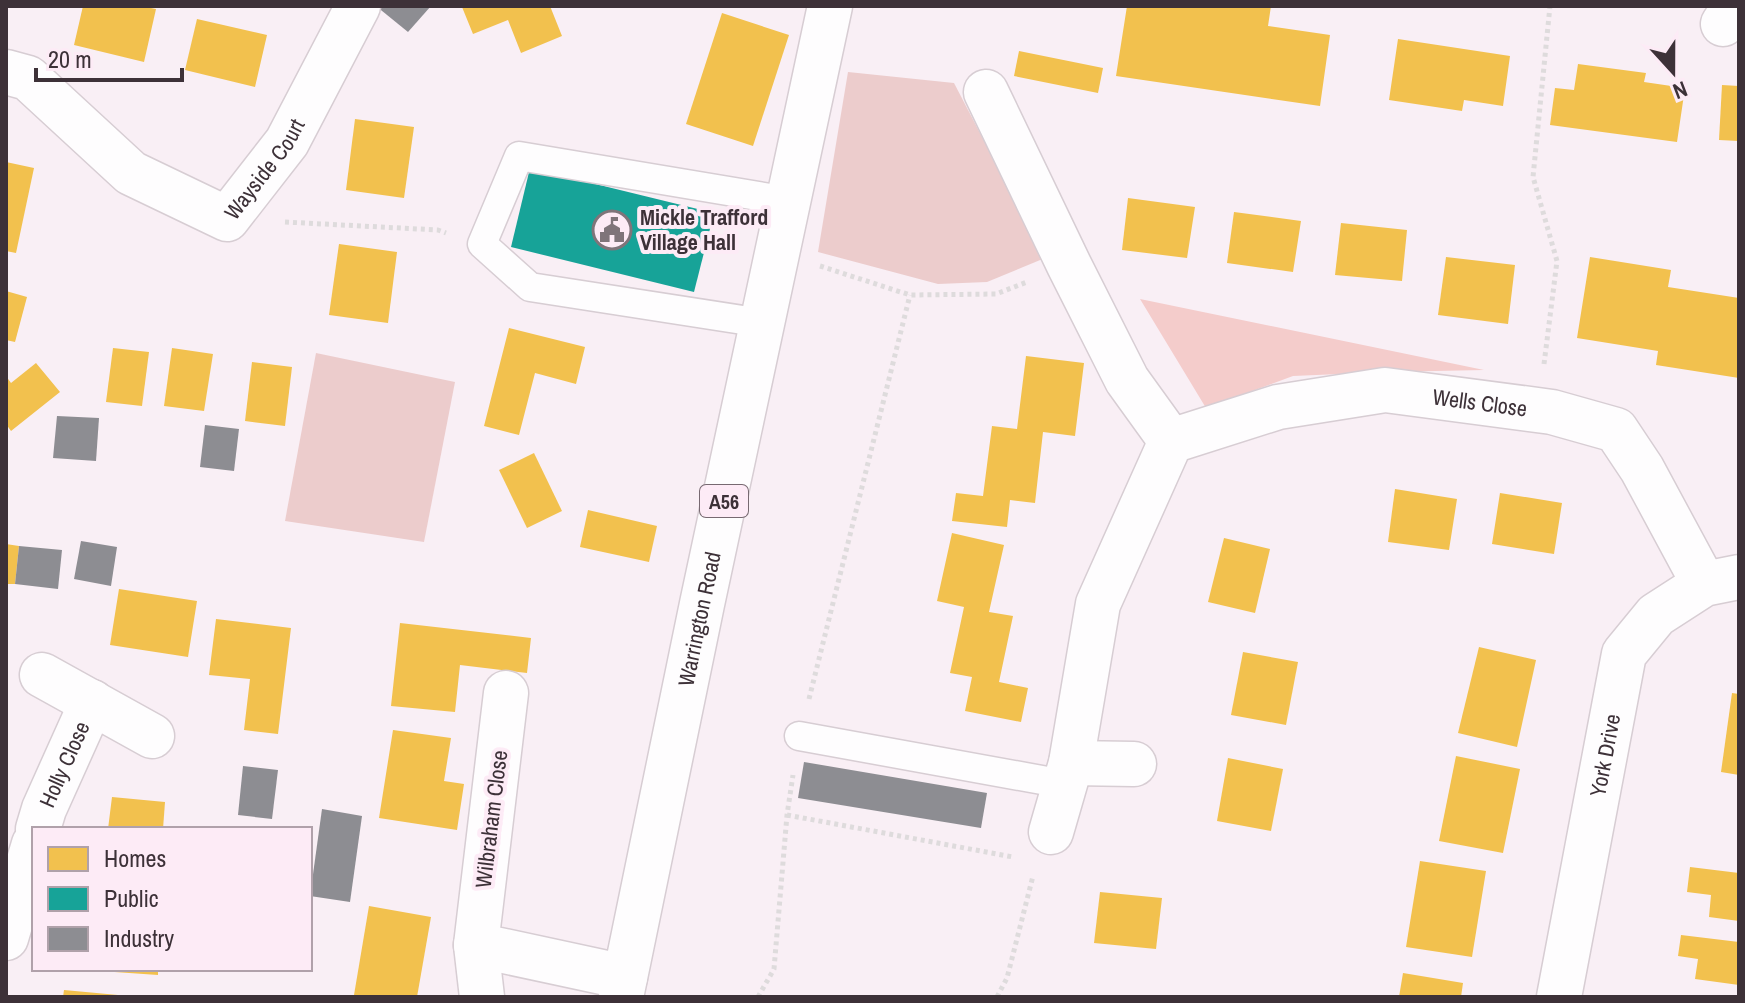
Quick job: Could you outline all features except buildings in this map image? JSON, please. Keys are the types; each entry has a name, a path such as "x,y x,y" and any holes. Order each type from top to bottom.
{"street":[{"name":"Wayside Court","path":"6,72 28,78 131,173 227,219 287,142 358,6"},
{"name":"Warrington Road","path":"623,987 830,6"},
{"path":"986,92 1127,380 1171,441 1098,604 1067,774 1036,851"},
{"name":"Wells Close","path":"1171,441 1278,407 1385,390 1552,412 1616,430 1722,581"},
{"name":"York Drive","path":"1559,997 1624,654 1656,615 1722,581"},
{"name":"Holly Close","path":"42,675 152,736"},
{"name":"Wilbraham Close","path":"482,997 476,945 506,693"},
{"name":"Holly Close","path":"39,827 92,702"},
{"path":"1067,774 1134,764"},
{"path":"6,938 32,851"},
{"path":"476,945 623,987"}],"lane":[{"path":"762,323 530,287 482,244 519,156 788,201"},
{"path":"799,736 1067,774"}],"path":[{"path":"1537,410 1557,261 1533,177 1550,6"},
{"path":"227,219 438,230 482,244"},
{"path":"777,252 910,295 996,294 1069,265"},
{"path":"758,997 774,969 787,815 799,736 910,295"},
{"path":"787,815 1036,851 1007,978 997,997"}],"shaded area":[{"path":"848,72 954,83 1045,258 987,282 938,284 818,252"},
{"path":"1140,299 1484,370 1293,376 1206,408"},
{"path":"316,353 455,382 424,542 285,521"}],"place":[{"name":"Mickle Trafford Village Hall","path":"612,230"}]}
